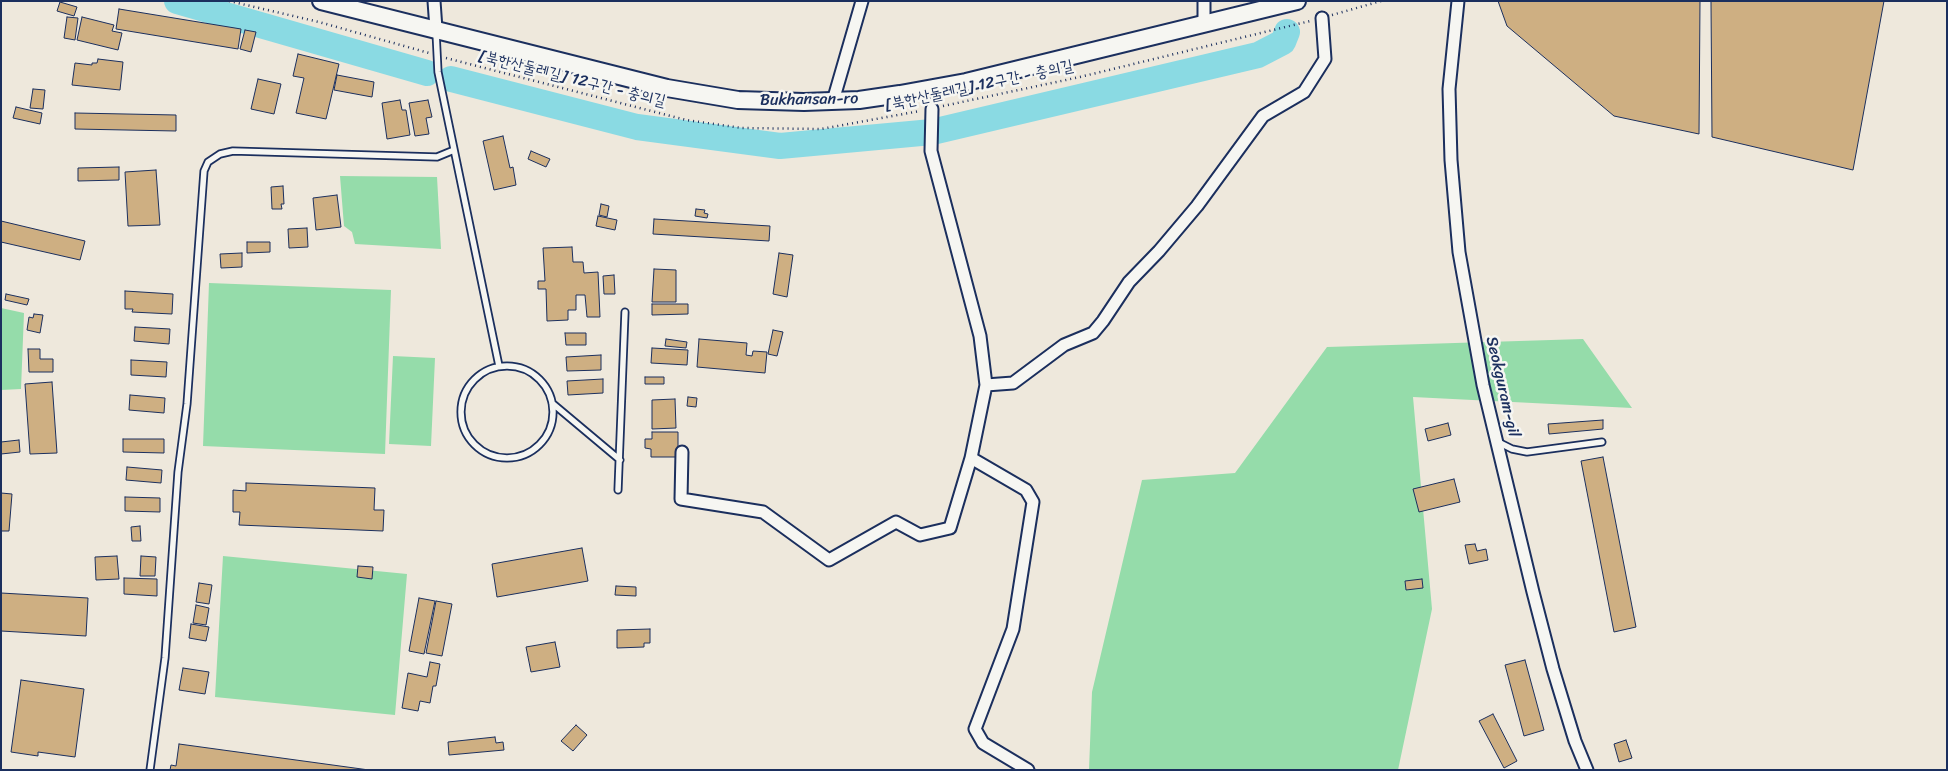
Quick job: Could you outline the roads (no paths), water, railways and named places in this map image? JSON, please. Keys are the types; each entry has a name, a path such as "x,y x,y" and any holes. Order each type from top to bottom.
{"street":[{"name":"Bukhansan-ro","path":"321,1 595,70 709,96 738,100 833,101 892,96 966,82 1297,1"},
{"path":"434,1 436,29"},
{"path":"833,101 862,1"},
{"path":"1204,1 1204,23"},
{"name":"Seokguram-gil","path":"1458,1 1449,88 1454,208 1458,252 1483,385 1553,669 1575,741 1587,770"},
{"path":"986,385 1012,382 1064,345 1093,333 1129,282 1159,251 1197,206 1263,116 1304,92 1325,59 1322,18"},
{"path":"682,452 682,499 763,512 829,560 896,522 920,535 950,528 971,458 986,385 980,336 931,151 932,110"},
{"path":"971,458 1026,490 1033,502 1013,629 975,729 983,743 1028,770"}],"lane":[{"path":"436,29 438,72 499,366"},
{"path":"150,770 165,658 175,520 187,404 204,171 208,162 220,154 233,152 437,156 454,150"},
{"path":"618,490 626,312"},
{"path":"499,366 514,366 529,371 540,379 548,390 552,403 552,417 549,430 542,442 531,451 519,456 505,458 492,455 479,448 468,437 462,423 461,408 464,393 473,380 485,371 499,366"},
{"path":"552,403 620,460"},
{"path":"1498,442 1512,449 1527,452 1602,442"}],"waterway":[{"path":"177,1 427,73"},
{"path":"451,79 637,127 780,146 932,132 1258,55 1283,42 1287,32"}]}
